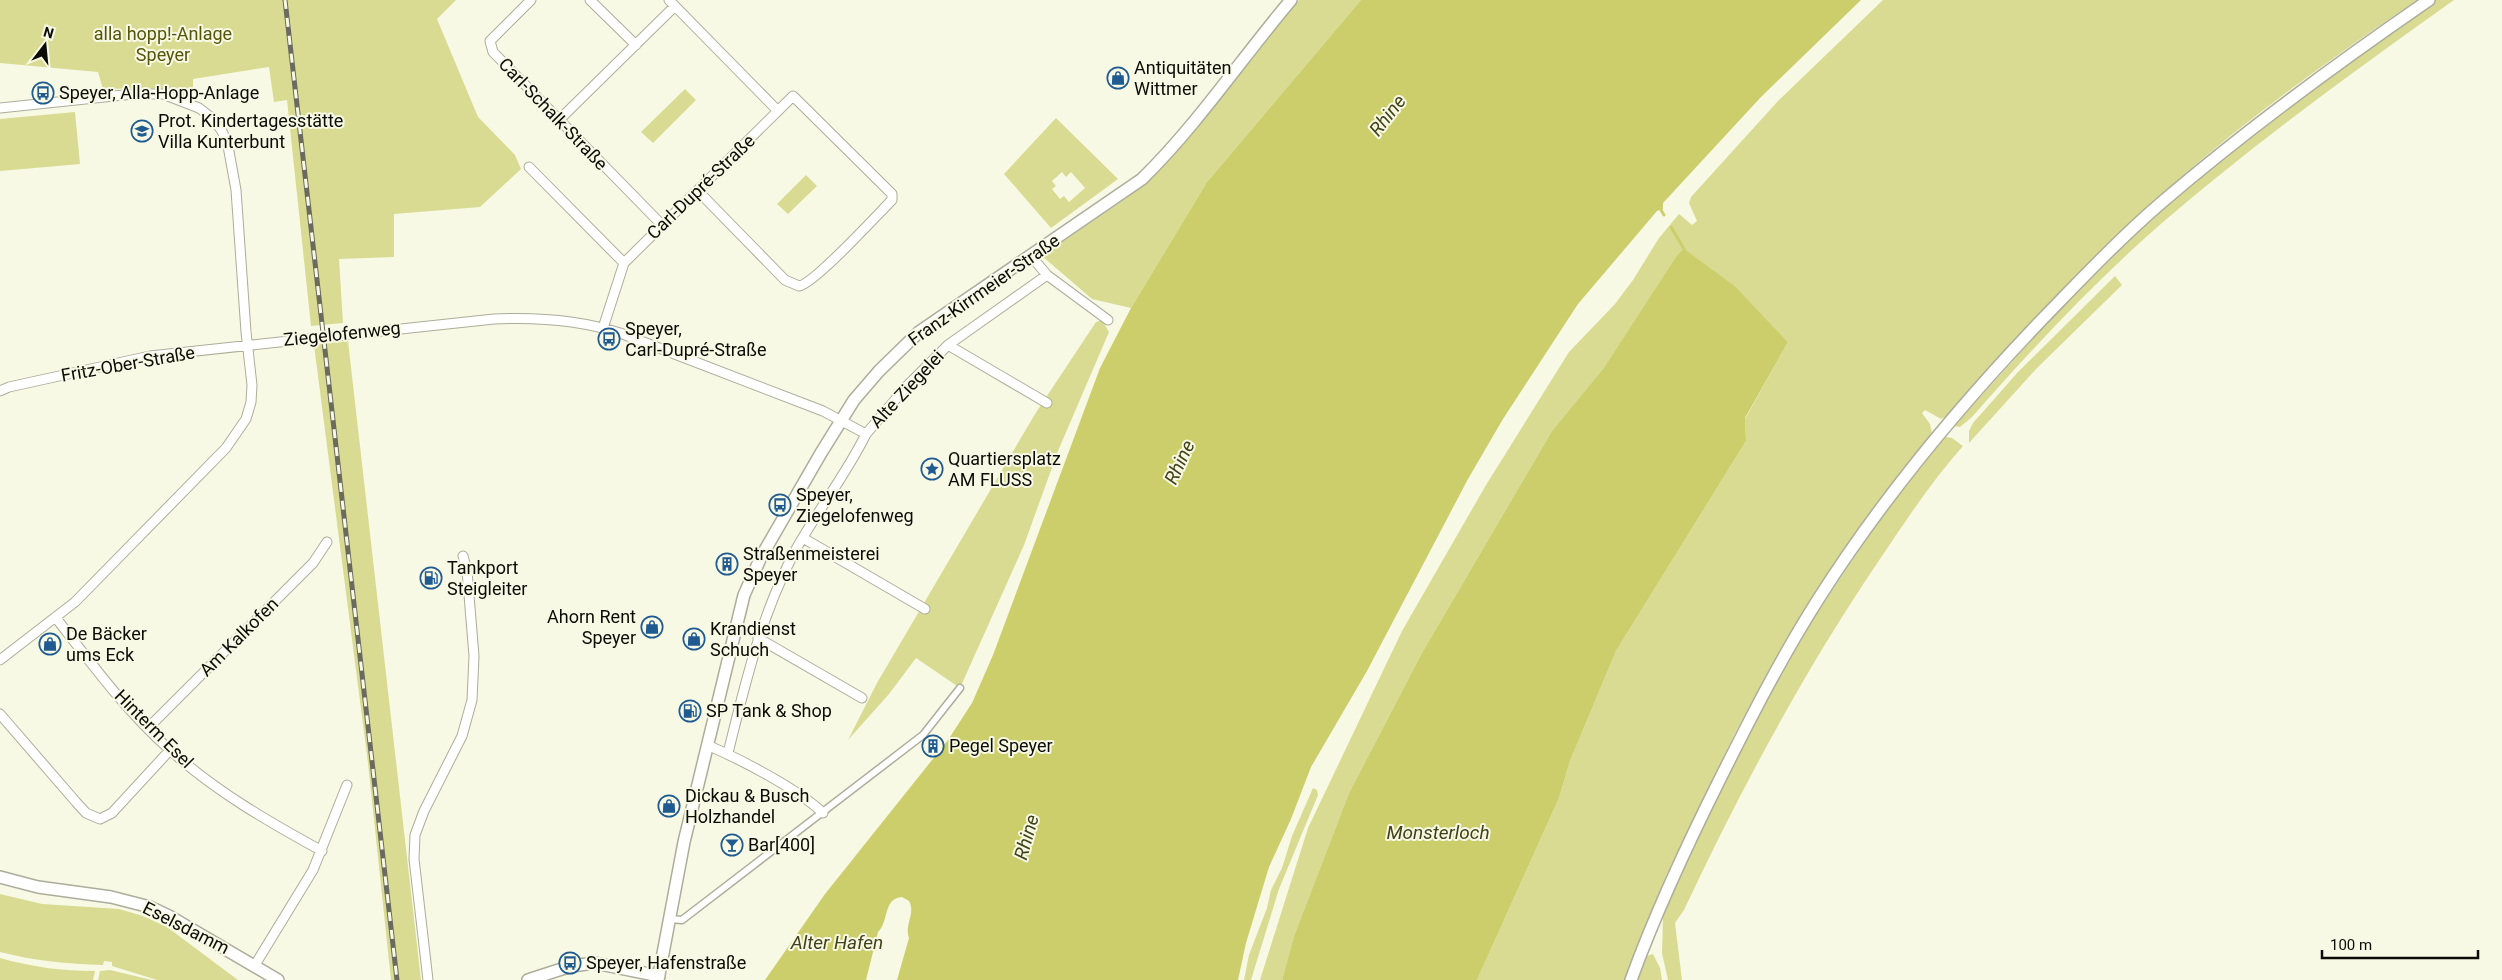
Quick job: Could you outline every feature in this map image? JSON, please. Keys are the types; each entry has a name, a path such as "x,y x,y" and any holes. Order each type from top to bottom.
{"street":[{"name":"Carl-Schalk-Straße","path":"531,0 498,31 490,41 491,49 662,225"},
{"path":"590,0 636,45"},
{"name":"Franz-Kirrmeier-Straße","path":"658,978 684,842 744,595 784,514 841,420 879,371 920,332 1142,179 1163,158 1217,95 1291,0"},
{"path":"1631,980 1654,918 1688,843 1763,693 1820,597 1875,516 1920,459 2024,337 2109,251 2160,204 2264,117 2428,0"},
{"path":"559,120 636,45 672,3 778,111"},
{"path":"0,108 152,93 183,100 212,118 222,131 232,165 252,385 251,402 246,419 238,433 118,559 56,618 0,660"},
{"name":"Carl-Dupré-Straße","path":"603,328 624,263 793,96 892,194 892,200 828,264 806,283 799,286 784,280 698,191"},
{"path":"529,167 624,263"},
{"path":"1030,256 1047,275 1108,320"},
{"name":"Alte Ziegelei","path":"728,753 758,638 787,568 866,434 906,387 948,345 1047,275"},
{"name":"Ziegelofenweg","path":"247,344 494,319 558,320 603,328 810,405 841,420"},
{"name":"Fritz-Ober-Straße","path":"0,391 5,387 150,356 247,344"},
{"name":"Alte Ziegelei","path":"948,345 1047,403"},
{"name":"Alte Ziegelei","path":"841,420 866,434"},
{"path":"803,538 925,608"},
{"name":"Am Kalkofen","path":"148,728 313,563 327,542"},
{"path":"428,980 414,859 414,841 421,818 462,736 472,700 474,656 467,571 463,556"},
{"name":"Hinterm Esel","path":"56,618 148,728 170,750 232,797 322,851"},
{"path":"758,638 862,698"},
{"path":"670,918 682,920 824,813 923,734 960,688"},
{"path":"0,714 86,813 100,819 119,806 170,750"},
{"path":"707,744 728,753 805,798 824,813"},
{"path":"255,965 322,851 347,785"},
{"name":"Eselsdamm","path":"0,877 38,887 111,897 150,907 255,965 278,980"},
{"path":"528,980 571,966 595,963 658,978"}],"green space":[{"name":"alla hopp!-Anlage Speyer","path":"0,0 456,0 437,19 478,117 515,155 521,169 480,207 394,214 394,257 339,259 343,323 311,326 287,100 274,102 269,67 193,79 193,92 188,97 150,88 103,89 98,72 0,63"},
{"path":"1299,0 1361,0 1207,182 1131,308 1092,299 1042,256 1125,199 1159,171"},
{"path":"1883,0 2417,0 2292,88 2231,135 2173,184 2114,239 2058,296 1950,414 1941,419 1925,410 1922,413 1930,424 1932,434 1871,512 1820,586 1770,668 1735,733 1666,876 1625,980 1477,980 1559,798 1570,761 1616,651 1746,441 1745,419 1788,342 1735,286 1684,250 1677,255 1604,369 1552,431 1423,651 1349,793 1294,936 1282,980 1260,980 1308,828 1402,631 1486,485 1569,352 1615,304 1633,280 1659,238 1679,214 1692,225 1697,221 1689,203 1691,197 1778,101"},
{"path":"2436,0 2454,0 2305,108 2197,193 2112,269 2064,317 1972,417 1960,427 1954,426 2097,268 2201,176 2287,109"},
{"path":"685,89 696,100 653,143 641,132"},
{"path":"75,112 80,164 0,171 0,119"},
{"path":"1056,118 1118,179 1051,228 1004,174","holes":["1062,172 1066,177 1071,172 1085,188 1069,202 1064,196 1060,199 1052,189 1056,186 1052,181"]},
{"path":"806,175 817,186 788,214 777,204"},
{"path":"2115,276 2122,285 2037,368 1969,443 1969,431 1973,423 2018,372"},
{"path":"1102,320 1109,332 1058,451 1024,545 960,688 916,658 889,694 848,740 877,683 1035,414 1096,322"},
{"path":"348,341 421,980 391,980 368,763 314,345"},
{"path":"1945,437 1952,438 1963,446 1908,517 1850,604 1774,732 1684,910 1675,923 1682,980 1668,980 1662,953 1663,916 1677,879 1724,782 1801,637 1884,513"},
{"path":"1313,788 1317,790 1318,795 1279,889 1251,980 1244,980 1249,955 1267,908 1271,890 1282,868 1292,836"},
{"path":"0,894 42,904 119,909 143,916 167,927 238,980 157,980 112,966 112,962 104,961 103,965 64,963 26,958 0,952"},
{"path":"1653,954 1660,968 1662,980 1636,980 1647,956"},
{"path":"0,958 47,968 95,971 93,980 0,980"},
{"path":"110,970 152,980 98,980 100,971"}],"water":[{"path":"1361,0 1861,0 1761,97 1663,203 1663,209 1657,211 1578,304 1503,419 1468,479 1367,671 1311,767 1291,819 1269,867 1246,943 1238,980 897,980 909,938 908,928 911,910 909,901 902,897 896,898 889,906 884,922 878,932 866,980 765,980 825,894 948,740 972,703 993,655 1100,368 1131,308 1207,182"},
{"name":"Monsterloch","path":"1684,249 1735,286 1788,342 1745,418 1746,441 1616,651 1570,761 1559,798 1477,980 1282,980 1294,936 1349,793 1423,651 1552,431 1604,368 1677,255"}],"waterway":[{"path":"1661,210 1664,215"},
{"path":"1671,227 1684,249"}],"railway":[{"path":"285,0 397,980"}],"place":[{"name":"Antiquitäten Wittmer","path":"1118,78"},
{"name":"Speyer, Alla-Hopp-Anlage","path":"43,93"},
{"name":"Prot. Kindertagesstätte Villa Kunterbunt","path":"142,131"},
{"name":"Speyer, Carl-Dupré-Straße","path":"609,339"},
{"name":"Quartiersplatz AM FLUSS","path":"932,469"},
{"name":"Speyer, Ziegelofenweg","path":"780,505"},
{"name":"Straßenmeisterei Speyer","path":"727,564"},
{"name":"Tankport Steigleiter","path":"431,578"},
{"name":"Ahorn Rent Speyer","path":"652,627"},
{"name":"Krandienst Schuch","path":"694,639"},
{"name":"De Bäcker ums Eck","path":"50,644"},
{"name":"SP Tank & Shop","path":"690,711"},
{"name":"Pegel Speyer","path":"933,746"},
{"name":"Dickau & Busch Holzhandel","path":"669,806"},
{"name":"Bar[400]","path":"732,845"},
{"name":"Speyer, Hafenstraße","path":"570,963"}],"water label":[{"name":"Rhine","path":"1387,115"},
{"name":"Rhine","path":"1179,462"},
{"name":"Rhine","path":"1026,837"},
{"name":"Alter Hafen","path":"837,942"}]}
